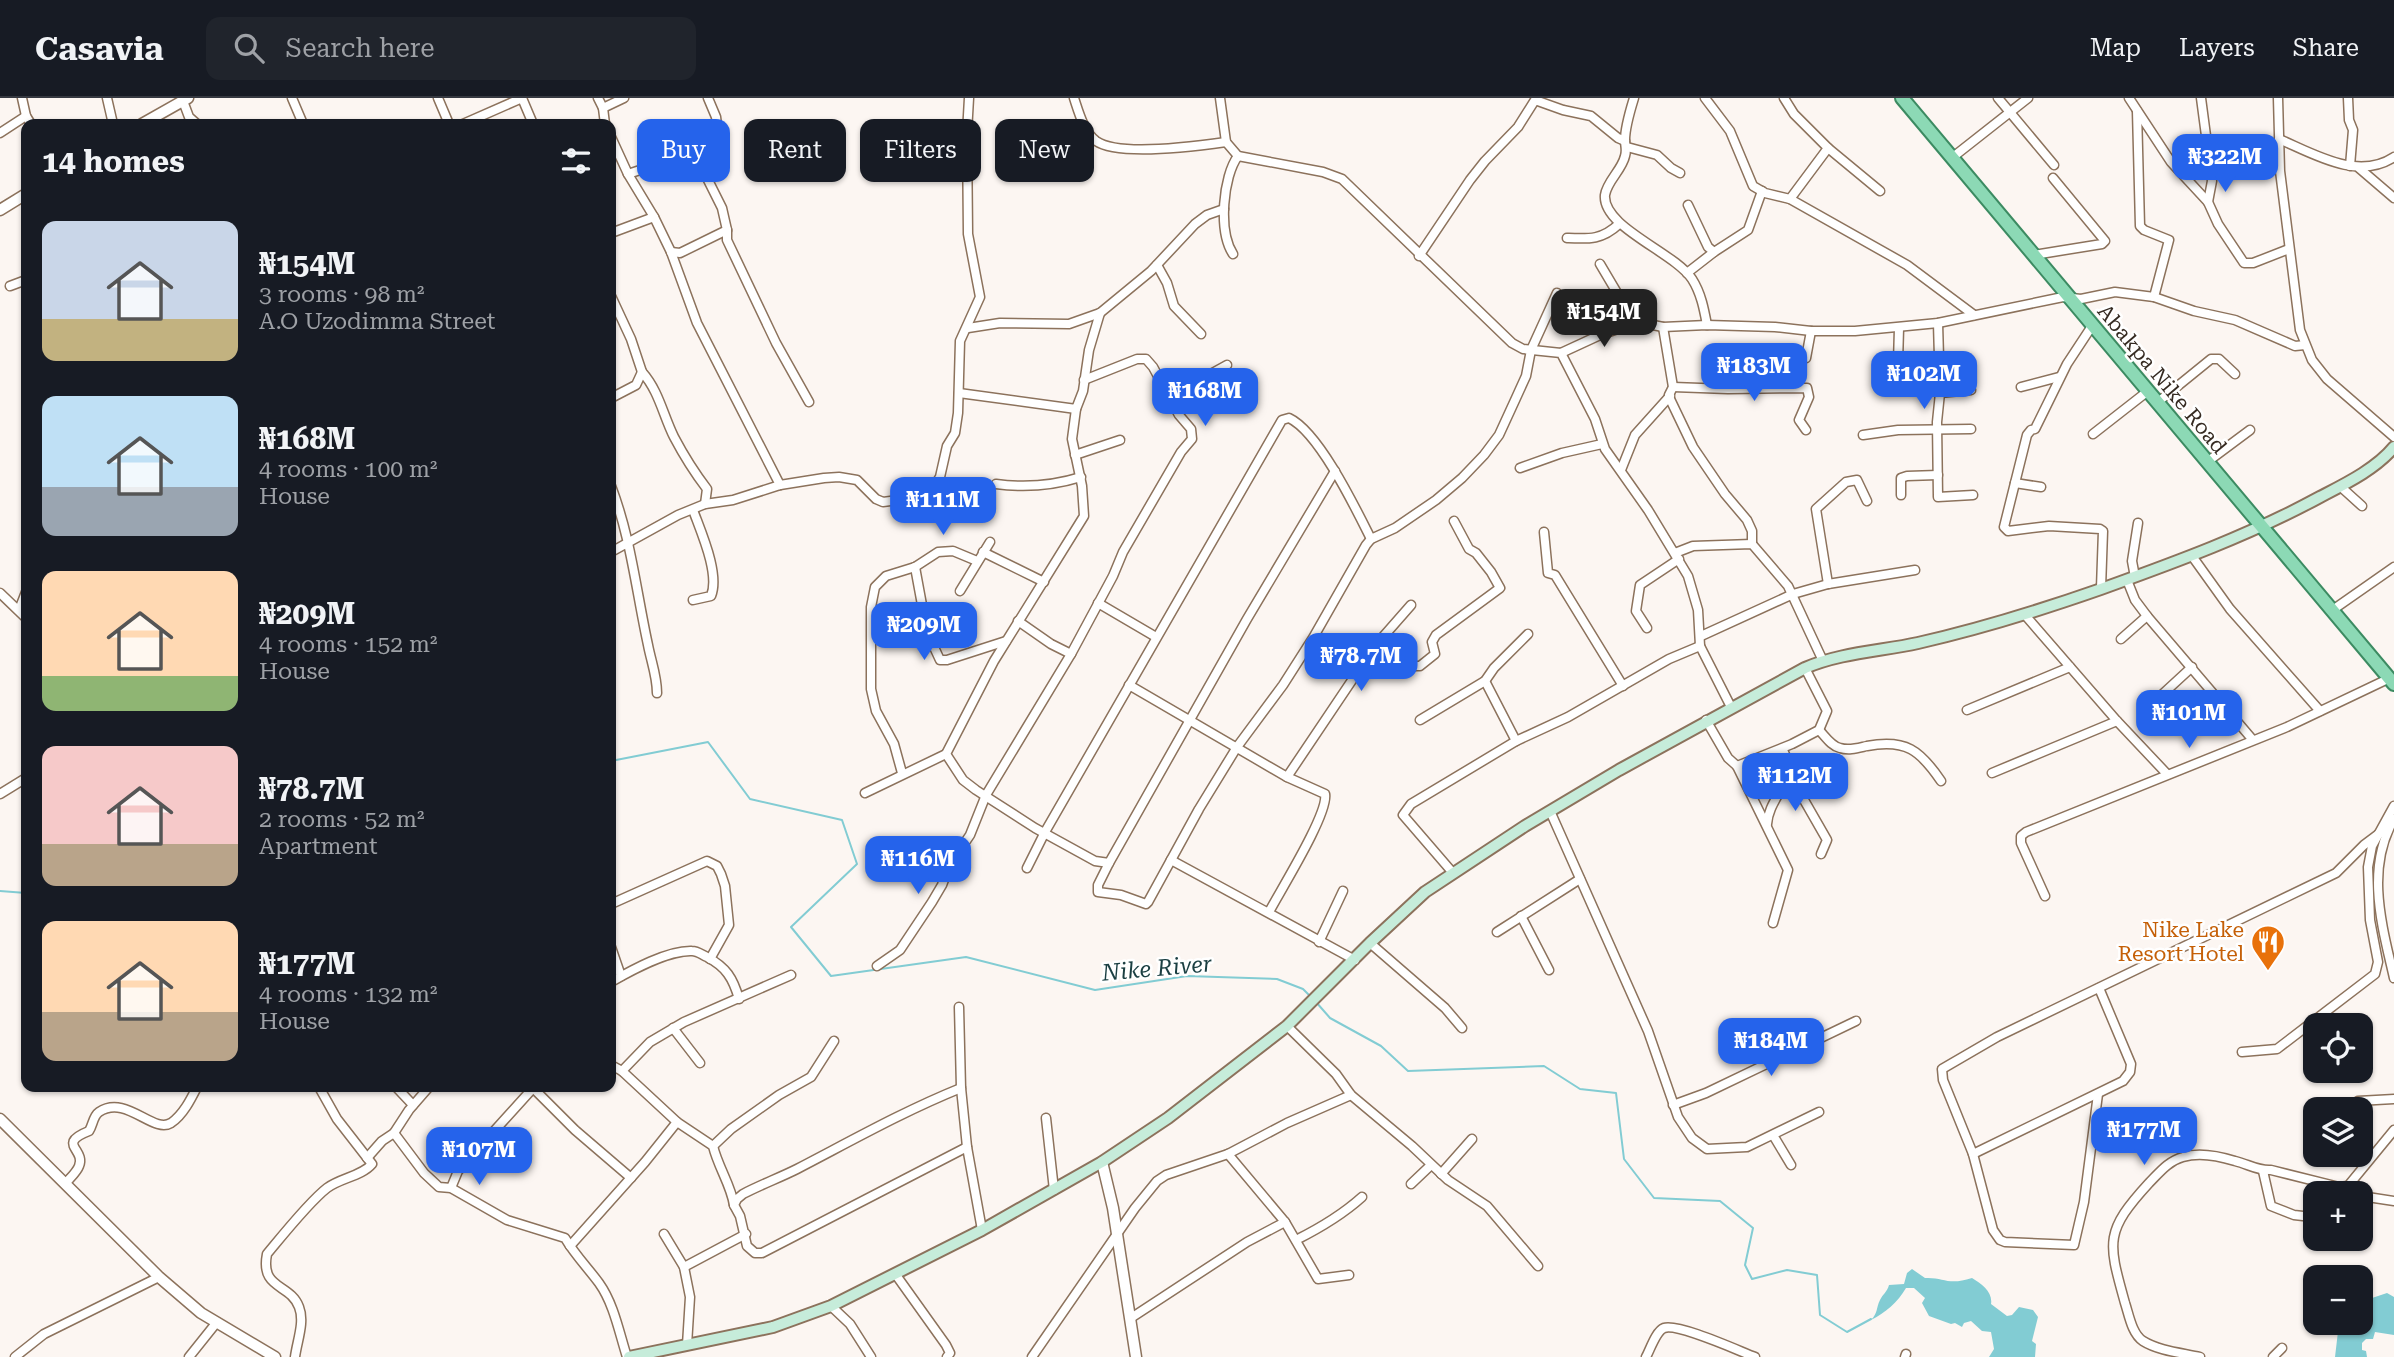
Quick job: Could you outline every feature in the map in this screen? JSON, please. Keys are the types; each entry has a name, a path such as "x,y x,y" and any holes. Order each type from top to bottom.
{"main road":[{"name":"Abakpa Nike Road","path":"1902,98 2392,681"},
{"path":"628,1357 773,1327 831,1306 982,1230 1102,1162 1168,1118 1291,1021 1425,892 1550,811 1706,720 1804,668 1919,643 2025,615 2212,549 2341,486 2383,459 2394,447"}],"street":[{"path":"22,98 28,119"},
{"path":"107,98 112,119"},
{"path":"292,98 301,119"},
{"path":"438,98 447,119"},
{"path":"474,119 522,98 531,119"},
{"path":"598,98 604,119"},
{"path":"603,108 624,98"},
{"path":"708,98 716,119"},
{"path":"616,549 678,516 705,505 733,500 780,485 839,477 857,480 876,499 883,502 920,497 931,491 940,477 947,446 955,433 960,341 980,297 968,234 969,98"},
{"path":"1074,98 1087,132 1105,146 1163,149 1226,142"},
{"path":"1220,98 1226,142 1238,156 1323,172 1342,179 1419,256 1512,343 1523,349 1561,353 1600,335 1638,322 1663,327 1707,325 1811,331 1899,328 1938,323 2063,297 2081,299 2115,292 2154,297 2194,311 2235,320 2295,346 2305,345"},
{"path":"1634,98 1625,159 1605,196 1619,224 1660,249 1687,273 1703,303 1707,325"},
{"path":"1705,98 1730,131 1753,186 1762,191 1792,195 1907,265 1974,315"},
{"path":"1784,98 1794,114 1828,148 1880,191"},
{"path":"1998,98 2054,165"},
{"path":"1953,157 2028,98"},
{"path":"2129,98 2171,162 2208,202 2218,224 2244,263 2253,263 2290,249"},
{"path":"2200,98 2212,181 2208,202"},
{"path":"2278,98 2280,171 2297,315 2305,345 2312,360 2327,379 2394,437"},
{"path":"2348,98 2349,120 2353,130 2354,166 2394,198"},
{"path":"151,119 186,99 192,119"},
{"path":"1419,256 1470,180 1518,127 1533,101 1591,116 1626,144 1657,155 1671,169 1680,173"},
{"path":"2137,111 2140,226 2169,240 2154,297"},
{"path":"21,119 26,116"},
{"path":"0,133 21,119"},
{"path":"2279,139 2327,160 2354,166 2371,168 2394,157"},
{"path":"616,148 671,252 697,323 732,396 760,442 780,485"},
{"path":"1792,195 1828,148"},
{"path":"1233,254 1225,240 1224,209 1229,168 1238,156"},
{"path":"628,174 637,171"},
{"path":"2034,255 2102,244 2105,241 2053,178"},
{"path":"709,182 722,208 727,240 776,343 809,402"},
{"path":"1687,273 1748,230 1762,191"},
{"path":"0,210 21,197"},
{"path":"1688,205 1708,247 1714,252"},
{"path":"968,328 1000,323 1069,324 1100,313 1157,265 1195,224 1207,215 1224,209"},
{"path":"616,231 654,217"},
{"path":"1567,238 1594,238 1610,232 1619,224"},
{"path":"671,252 675,254 727,230"},
{"path":"1600,264 1629,313 1638,322"},
{"path":"1157,265 1167,283 1174,306 1201,334"},
{"path":"10,286 21,282"},
{"path":"1335,471 1109,863 1097,888 1098,892 1121,895 1146,904 1237,747 1313,639 1371,539 1395,528 1436,500 1462,478 1499,435 1525,376 1531,350 1558,293"},
{"path":"616,307 642,372 655,390 673,436 687,462 707,489 705,505"},
{"path":"865,793 946,754 1006,641 1084,516 1081,477 1072,433 1089,350 1100,313"},
{"path":"1938,323 1938,498 1973,495"},
{"path":"2092,326 2059,377 2035,429 2027,435 2004,529 2049,526 2100,529 2102,588"},
{"path":"1620,470 1635,435 1670,396 1673,387 1663,327"},
{"path":"1893,379 1898,363 1899,328"},
{"path":"1806,358 1811,331"},
{"path":"1561,353 1595,419 1602,444 1677,556 1695,594 1700,646 1731,707"},
{"path":"877,966 900,950 932,902 949,866 971,835 986,795 1071,654 1123,552 1181,452 1192,439 1191,429 1179,415 1149,361 1142,358 1084,380"},
{"path":"2158,402 2211,359 2219,359 2235,374"},
{"path":"1169,397 1227,365"},
{"path":"616,395 636,385 642,372"},
{"path":"2021,387 2059,377"},
{"path":"1673,387 1807,388 1809,397 1799,420 1806,430"},
{"path":"1940,393 1971,390"},
{"path":"2093,434 2148,391"},
{"path":"959,393 1076,409"},
{"path":"1670,396 1693,447 1725,494 1747,520 1752,531 1752,544 1793,594 1823,662"},
{"path":"1027,868 1045,832 1282,420 1289,418 1298,423 1335,471 1371,539"},
{"path":"1863,435 1898,430 1971,429"},
{"path":"2207,462 2250,430"},
{"path":"1075,455 1119,440"},
{"path":"1520,468 1562,453 1602,444"},
{"path":"1901,495 1901,478 1938,475"},
{"path":"996,484 1025,487 1054,485 1081,477"},
{"path":"1828,584 1816,509 1846,482 1852,480 1860,483 1867,501"},
{"path":"2015,483 2041,486"},
{"path":"2341,486 2362,506"},
{"path":"616,508 628,535 626,544 639,590 648,645 657,676 657,693"},
{"path":"693,510 706,547 714,589 712,596 693,600"},
{"path":"1376,646 1383,645 1411,666 1420,666 1435,654 1432,642 1436,635 1500,588 1476,553 1469,549 1454,521"},
{"path":"2138,523 2131,578 2135,600 2252,739"},
{"path":"1544,532 1548,573 1555,575 1623,687"},
{"path":"960,591 990,542"},
{"path":"1647,628 1636,611 1640,585 1693,546 1752,544"},
{"path":"902,774 894,744 876,711 871,689 871,607 875,587 886,576 915,567 938,552 953,551 977,561"},
{"path":"983,552 1044,582"},
{"path":"2192,556 2230,609 2320,711"},
{"path":"915,567 927,632 940,660 1006,641"},
{"path":"2334,609 2394,568"},
{"path":"1701,636 1793,594 1828,584 1915,570"},
{"path":"0,593 21,612"},
{"path":"1098,603 1156,637"},
{"path":"19,610 21,605"},
{"path":"1287,776 1376,646 1411,605"},
{"path":"2025,615 2167,774"},
{"path":"2121,639 2147,616"},
{"path":"1018,621 1071,654"},
{"path":"1420,720 1485,681 1494,668 1528,634"},
{"path":"1453,873 1403,815 1418,799 1516,741 1623,687 1669,659 1700,646"},
{"path":"1967,710 2070,667"},
{"path":"2154,702 2192,667"},
{"path":"1737,766 1782,749 1819,730 1827,711 1804,668"},
{"path":"1485,681 1516,741"},
{"path":"2046,896 2021,843 2021,836 2026,832 2152,783 2167,774 2287,727 2392,681"},
{"path":"1129,685 1287,776 1320,791 1327,798 1269,912"},
{"path":"1706,720 1728,758 1737,766 1788,870 1773,923"},
{"path":"1992,773 2117,721"},
{"path":"1819,730 1836,747 1842,749 1875,745 1906,746 1927,760 1941,781"},
{"path":"1767,827 1768,814 1788,772 1788,761 1782,749"},
{"path":"946,754 963,780 1095,861 1109,863"},
{"path":"1788,772 1827,840 1821,854"},
{"path":"0,794 21,781"},
{"path":"2325,1013 2376,971 2378,962 2370,920 2368,876 2372,846 2394,806"},
{"path":"1550,811 1648,1031 1672,1105 1683,1127 1696,1142 1707,1149 1747,1147 1819,1112"},
{"path":"2394,819 2382,845 2377,870 2379,913 2394,978"},
{"path":"2098,1094 2084,1202 2074,1245 2000,1240 1993,1230 1973,1154 1943,1080 1942,1069 1997,1037 2336,873 2380,833"},
{"path":"1171,860 1354,960"},
{"path":"616,902 707,862 713,862 718,866 724,886 729,925 710,959"},
{"path":"1497,932 1580,879"},
{"path":"1319,942 1343,891"},
{"path":"1521,916 1549,970"},
{"path":"1370,943 1445,1008 1462,1028"},
{"path":"616,979 678,952 695,950 720,963 728,972 739,999"},
{"path":"616,962 621,976"},
{"path":"622,1071 650,1042 673,1028 791,975"},
{"path":"1973,1154 2123,1081 2130,1072 2131,1063 2099,988"},
{"path":"959,1007 961,1088 967,1147 982,1230"},
{"path":"1291,1021 1351,1095 1441,1174 1487,1206 1538,1266"},
{"path":"1672,1105 1706,1093 1856,1021"},
{"path":"673,1028 700,1063"},
{"path":"2242,1052 2277,1049 2303,1030"},
{"path":"713,1146 761,1107 811,1077 834,1041"},
{"path":"616,1068 677,1122 713,1146 717,1163 740,1216 747,1246 755,1253 762,1253 967,1147"},
{"path":"734,1205 737,1199 755,1187 796,1170 923,1103 961,1088"},
{"path":"65,1184 80,1163 73,1145 74,1140 89,1131 95,1115 100,1111 113,1107 127,1108 165,1125 172,1122 189,1103 194,1092"},
{"path":"295,1357 301,1321 300,1309 295,1301 268,1278 264,1266 267,1254 324,1190 372,1164 337,1119 322,1092"},
{"path":"401,1092 413,1105"},
{"path":"367,1158 382,1141 394,1133 425,1092"},
{"path":"450,1188 458,1171 529,1092"},
{"path":"538,1092 575,1130 631,1178"},
{"path":"1032,1357 1135,1208 1157,1181 1166,1175 1228,1154 1287,1123 1351,1095"},
{"path":"2373,1100 2394,1099"},
{"path":"1046,1118 1054,1190"},
{"path":"0,1119 159,1277 201,1313 275,1357"},
{"path":"570,1246 677,1122"},
{"path":"2351,1181 2394,1130"},
{"path":"394,1133 424,1173 439,1187 450,1188 507,1220 565,1238 599,1283 611,1304 628,1357"},
{"path":"1773,1135 1791,1165"},
{"path":"1441,1174 1472,1139"},
{"path":"1228,1154 1284,1222 1318,1279 1349,1275"},
{"path":"2200,1357 2154,1346 2142,1341 2135,1332 2114,1263 2113,1237 2116,1224 2165,1166 2179,1157 2196,1154 2235,1160 2263,1171 2271,1170 2311,1181"},
{"path":"1102,1162 1114,1208 1136,1357"},
{"path":"1411,1184 1431,1165"},
{"path":"2263,1171 2272,1206 2303,1216"},
{"path":"1296,1240 1329,1221 1362,1196"},
{"path":"2373,1198 2394,1201"},
{"path":"1131,1318 1247,1242 1284,1222"},
{"path":"664,1234 684,1267 690,1297 687,1345"},
{"path":"684,1267 746,1234"},
{"path":"897,1275 946,1345 950,1353 947,1357"},
{"path":"15,1357 44,1334 159,1277"},
{"path":"831,1306 850,1324 871,1357"},
{"path":"190,1357 217,1322"},
{"path":"1646,1357 1660,1331 1667,1328 1683,1330 1755,1357"},
{"path":"2273,1357 2282,1348"}],"water":[{"path":"1912,1269 1925,1278 1952,1281 1972,1278 1989,1292 1991,1304 2007,1316 2012,1315 2019,1307 2033,1310 2038,1317 2032,1341 2036,1344 2035,1357 1989,1357 1994,1349 1991,1332 1982,1331 1971,1321 1964,1323 1962,1327 1929,1316 1922,1303 1925,1298 1914,1288 1906,1288 1891,1307 1871,1320 1889,1285 1904,1284 1907,1273"},
{"path":"2387,1293 2394,1297 2394,1335 2375,1332 2373,1339 2366,1339 2362,1343 2362,1350 2366,1351 2367,1357 2335,1357 2338,1335 2373,1335 2373,1298"}],"waterway":[{"name":"Nike River","path":"616,760 708,742 750,799 842,820 857,864 791,927 831,976 966,957 1095,990 1187,976 1277,979 1303,989 1310,996"},
{"name":"Nike River","path":"0,891 21,893"},
{"name":"Nike River","path":"1316,1002 1330,1018 1381,1046 1408,1071 1544,1066 1580,1089 1616,1093 1624,1159 1654,1198 1720,1201 1753,1228 1745,1265 1752,1279 1787,1270 1817,1275 1820,1315 1847,1332 1871,1319"}],"place":[{"name":"Nike Lake Resort Hotel","path":"2268,972"}]}
